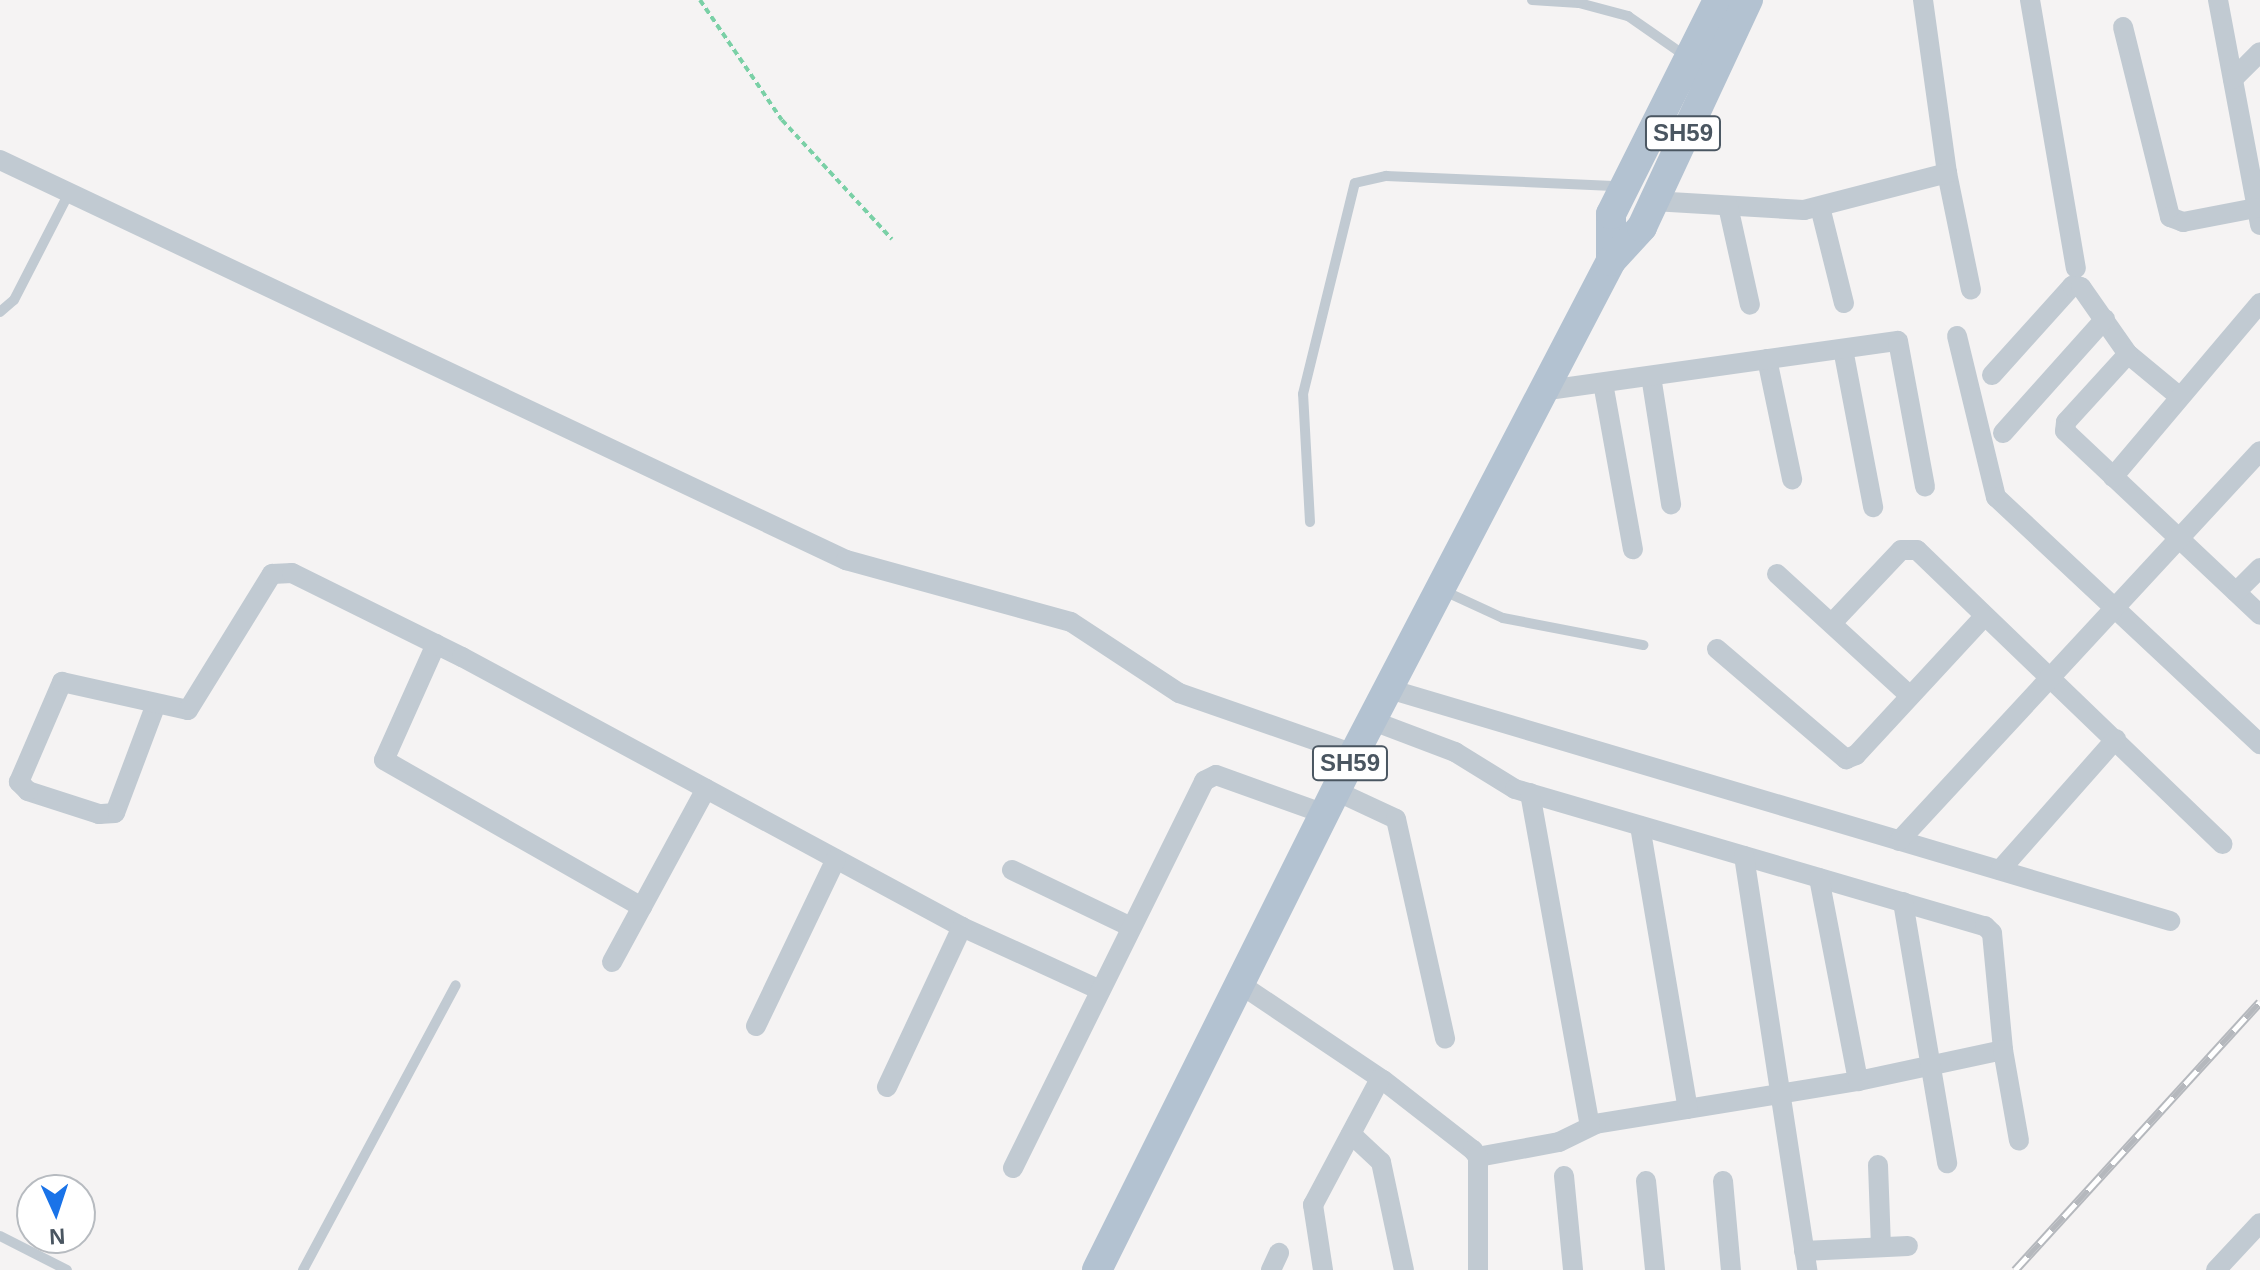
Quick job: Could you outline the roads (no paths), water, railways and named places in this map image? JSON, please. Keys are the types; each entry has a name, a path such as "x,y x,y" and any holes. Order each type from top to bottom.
{"main road":[{"name":"SH59","path":"1611,261 1611,214 1718,0"},
{"name":"SH59","path":"1102,1268 1354,754 1548,390 1611,261 1642,227 1748,0"}],"street":[{"path":"1923,0 1947,173 1971,290"},
{"path":"2030,0 2076,268"},
{"path":"2123,27 2170,217 2183,222 2258,216 2254,157 2233,79 2218,0"},
{"path":"2233,79 2260,52"},
{"path":"0,160 846,560 1071,622 1179,693 1354,754"},
{"path":"1653,201 1820,207 1947,173"},
{"path":"1728,206 1750,305"},
{"path":"1820,207 1844,303"},
{"path":"1992,375 2072,286 2081,287 2128,354 2180,397"},
{"path":"2113,477 2260,303"},
{"path":"2003,433 2105,319"},
{"path":"1957,336 1996,497 2260,744"},
{"path":"1548,390 1898,341 1925,487"},
{"path":"1843,349 1873,507"},
{"path":"2128,354 2066,422 2065,431 2179,535 2260,615"},
{"path":"1767,359 1792,479"},
{"path":"1651,376 1671,504"},
{"path":"1603,383 1633,549"},
{"path":"1899,841 2260,451"},
{"path":"1832,623 1909,546 2046,679 2116,739 2223,844"},
{"path":"2236,592 2260,568"},
{"path":"156,704 115,813 99,814 28,791 19,782 62,682 156,704 180,710 194,705 272,574 280,570 436,644 962,927 1100,990"},
{"path":"1777,574 1909,695"},
{"path":"1717,649 1846,759 1856,755 1984,617"},
{"path":"436,644 384,760 642,907"},
{"path":"1389,689 2170,921"},
{"path":"1373,721 1455,752 1508,786 1990,928 2003,1050 2019,1141"},
{"path":"2000,870 2116,739"},
{"path":"1013,1168 1204,781 1216,775 1396,819 1445,1039"},
{"path":"612,962 706,789"},
{"path":"1530,793 1590,1126"},
{"path":"1640,826 1688,1109"},
{"path":"1744,856 1783,1094 1806,1261 1881,1247 1908,1246"},
{"path":"756,1026 836,859"},
{"path":"1012,870 1131,927"},
{"path":"1819,878 1858,1081"},
{"path":"1903,902 1947,1163"},
{"path":"887,1087 962,927"},
{"path":"1240,984 1380,1079 1478,1157 1559,1142 1590,1126 1858,1081 2003,1050"},
{"path":"1323,1270 1313,1205 1380,1079"},
{"path":"1351,1134 1381,1162 1404,1270"},
{"path":"1478,1157 1478,1270"},
{"path":"1878,1165 1881,1247"},
{"path":"1564,1176 1573,1270"},
{"path":"1646,1181 1655,1270"},
{"path":"1723,1181 1731,1270"},
{"path":"2216,1270 2260,1223"}],"lane":[{"path":"1532,0 1579,3 1628,16 1689,58"},
{"path":"1310,522 1303,394 1355,183 1386,176 1625,186"},
{"path":"0,312 14,300 69,193"},
{"path":"1441,590 1503,618 1643,645"},
{"path":"303,1270 456,985"},
{"path":"0,1236 67,1270"}],"railway":[{"path":"2015,1270 2260,1002"}]}
